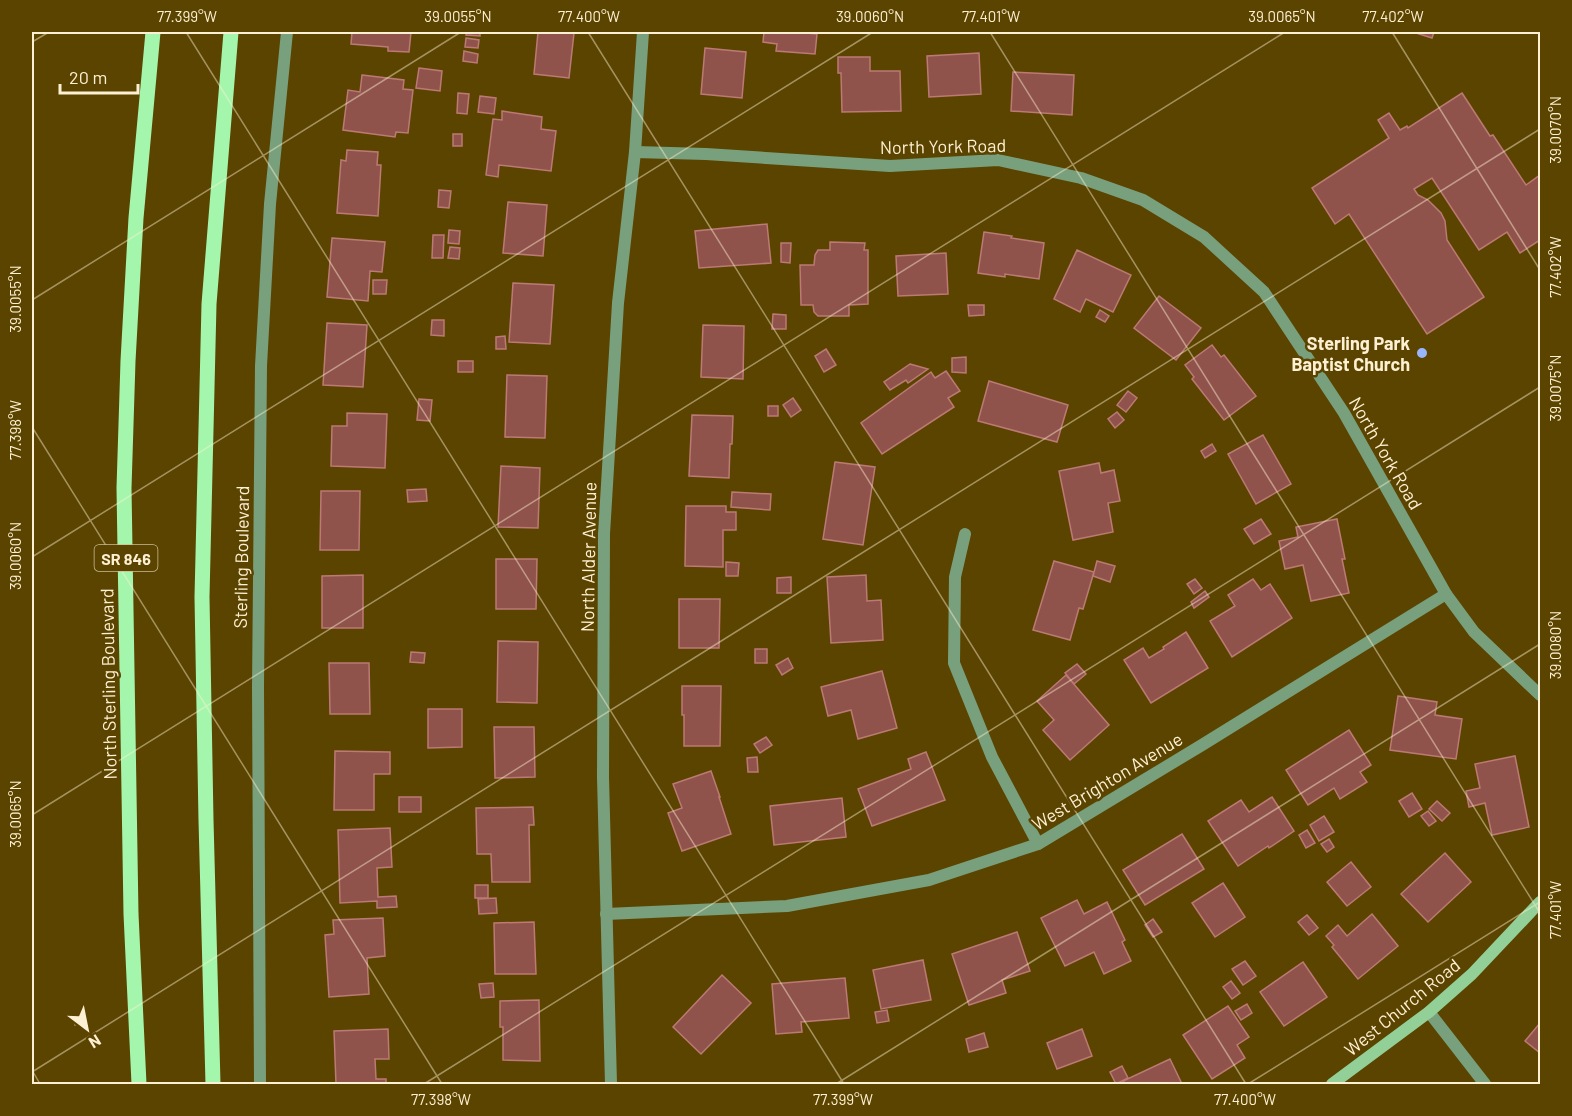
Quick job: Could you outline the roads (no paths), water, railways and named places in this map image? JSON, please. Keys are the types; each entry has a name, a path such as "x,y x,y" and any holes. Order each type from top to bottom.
{"main road":[{"name":"North Sterling Boulevard","path":"139,1084 131,902 124,488 136,218 153,32"},
{"path":"213,1084 202,597 209,304 231,32"},
{"name":"West Church Road","path":"1332,1084 1429,1012 1472,974 1540,902"}],"street":[{"name":"Sterling Boulevard","path":"260,1084 258,687 261,366 270,204 286,32"},
{"name":"North Alder Avenue","path":"611,1084 603,777 604,534 618,303 635,152 643,32"},
{"name":"North York Road","path":"635,152 706,154 890,166 998,160 1081,178 1143,200 1204,237 1264,292 1344,413 1446,594 1474,632 1540,695"},
{"path":"965,534 955,578 954,663 992,757 1038,844"},
{"name":"West Brighton Avenue","path":"606,914 787,906 929,880 1038,844 1446,594"},
{"path":"1429,1012 1485,1084"}],"place":[{"name":"Sterling Park Baptist Church","path":"1422,353"}]}
